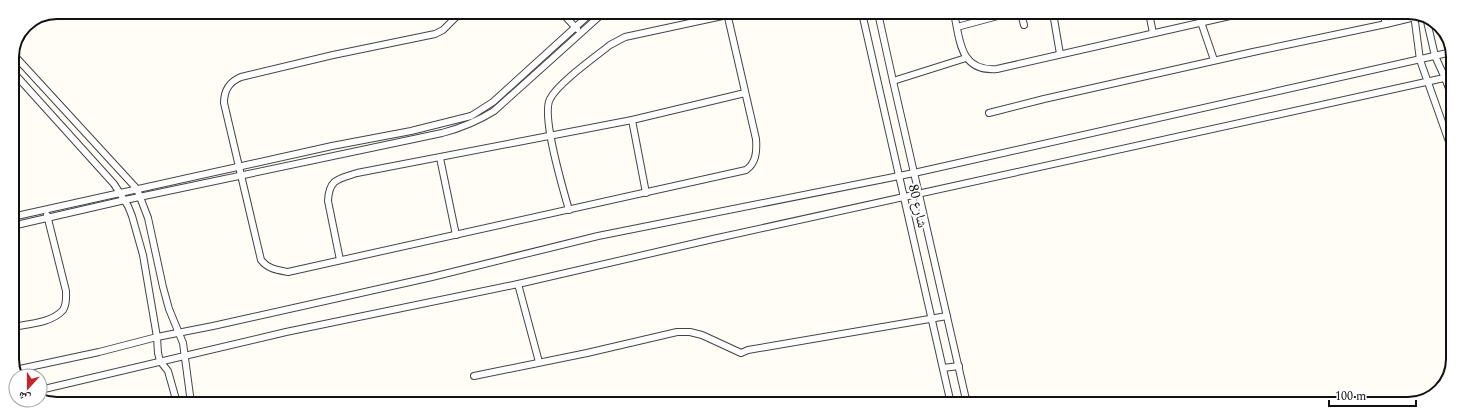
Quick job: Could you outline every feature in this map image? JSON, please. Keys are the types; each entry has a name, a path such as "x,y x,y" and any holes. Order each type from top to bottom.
{"street":[{"path":"454,19 443,30 435,34 333,55 234,80 226,91 224,103 261,260 265,265 288,272 746,170 754,162 757,151 756,140 728,19"},
{"path":"568,19 581,33"},
{"path":"19,216 332,146 417,130 471,116 493,102 584,19"},
{"path":"19,225 125,200 442,133 474,122 494,111 596,19"},
{"path":"569,210 550,136 548,108 550,100 554,94 566,81 610,45 624,38 706,19"},
{"name":"شارع 80","path":"863,19 949,397"},
{"name":"شارع 80","path":"879,19 965,397"},
{"path":"955,19 962,52 972,64 988,70 1215,19"},
{"path":"957,27 987,19"},
{"path":"1022,19 1024,25"},
{"path":"1054,19 1060,54"},
{"path":"1150,19 1153,33"},
{"path":"1385,19 1386,24"},
{"path":"989,113 1214,60 1386,24 1402,19"},
{"path":"1415,19 1420,60 1446,132"},
{"path":"1201,22 1214,60"},
{"path":"48,388 286,332 518,284 1185,134 1446,78 1435,56 1428,24"},
{"path":"24,368 99,352 157,337 220,325 432,277 598,236 914,173 1446,53"},
{"path":"893,81 966,58"},
{"path":"19,60 137,189 148,218 163,287 178,333 181,336 190,397"},
{"path":"19,79 121,193 125,200 132,216 142,255 160,361 168,371 175,397"},
{"path":"340,260 328,201 328,191 331,183 338,179 357,173 632,120 745,93"},
{"path":"632,120 646,193"},
{"path":"440,158 456,235"},
{"path":"19,326 48,320 56,316 63,309 66,301 66,291 46,210"},
{"path":"518,284 539,362"},
{"path":"474,376 587,353 677,332 690,332 702,335 741,352 947,316"},
{"path":"943,368 958,366"}]}
